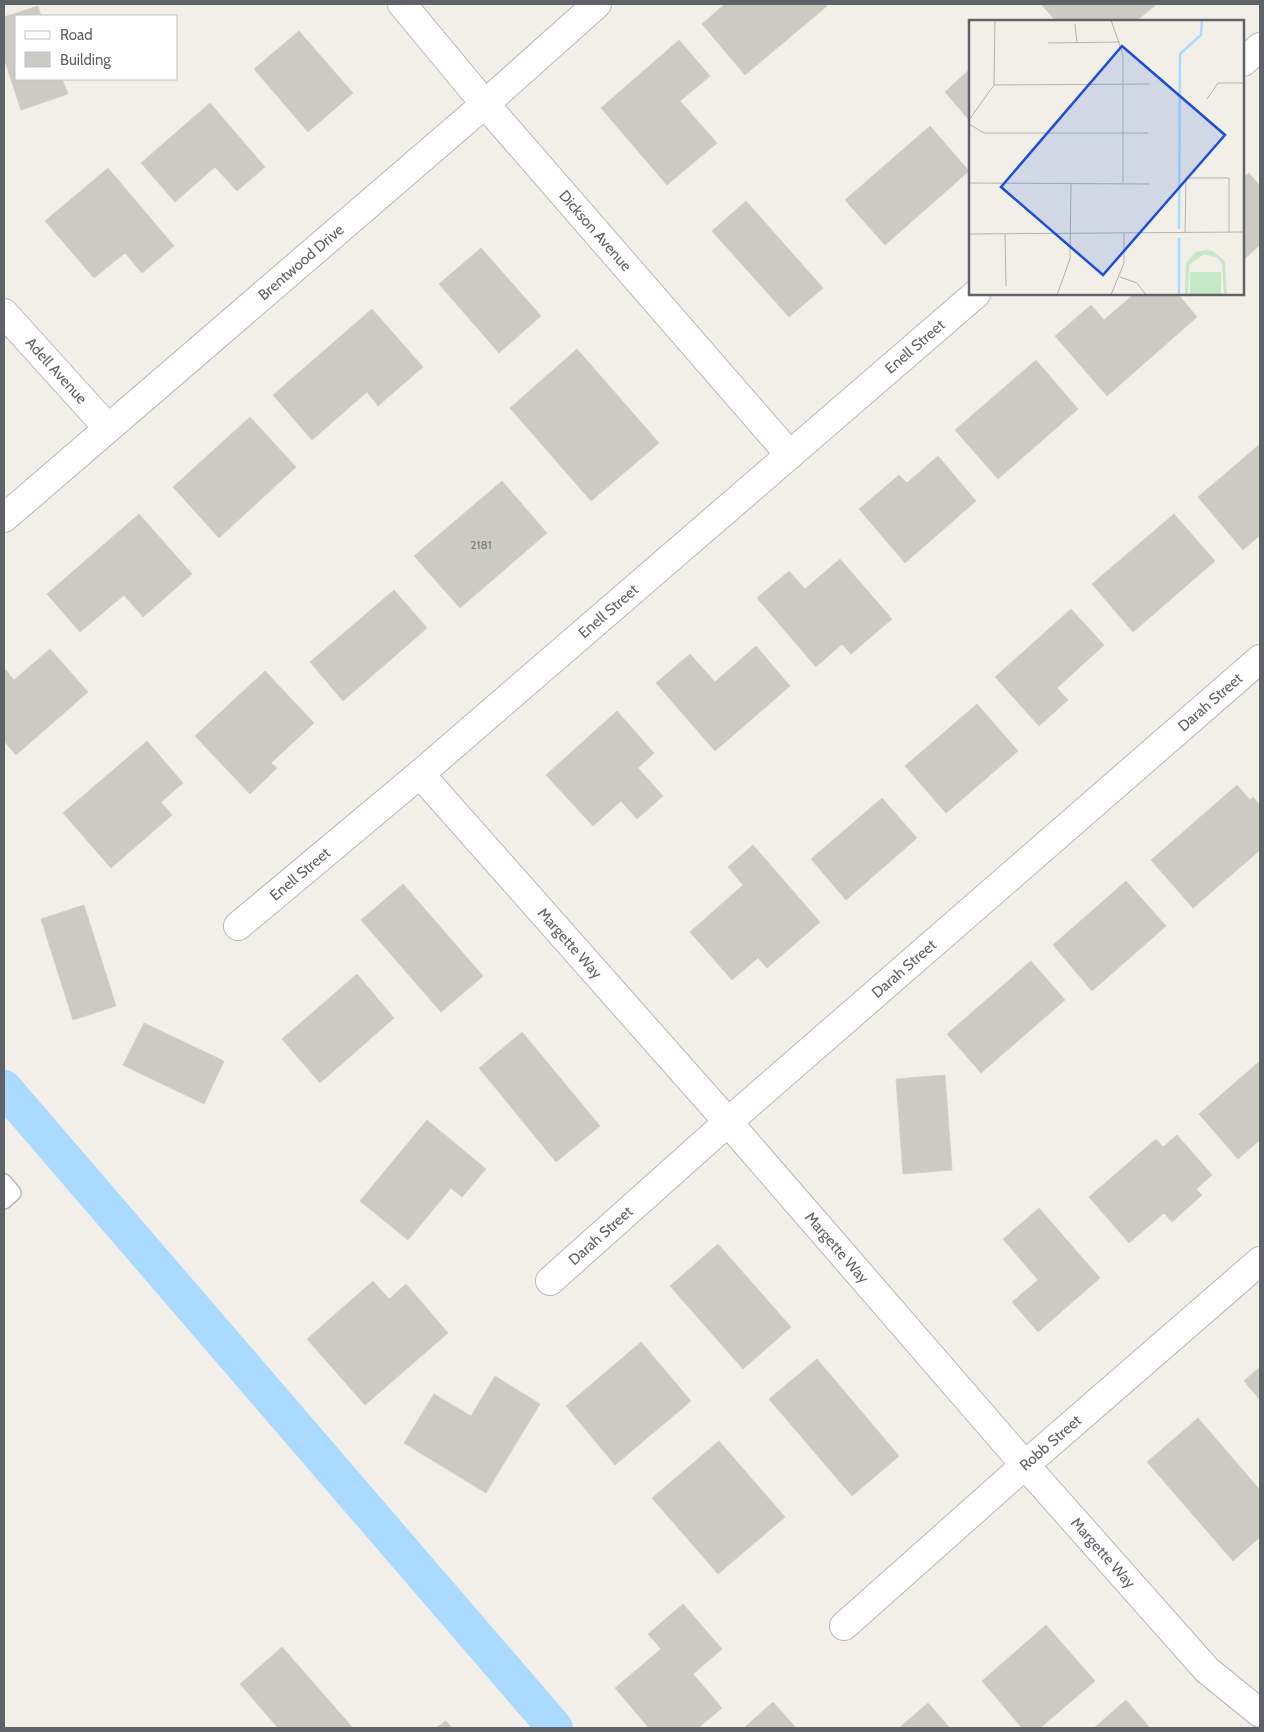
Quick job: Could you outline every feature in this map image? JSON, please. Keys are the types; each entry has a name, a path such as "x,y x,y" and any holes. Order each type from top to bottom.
{"street":[{"name":"Dickson Avenue","path":"402,4 485,104 790,455"},
{"name":"Brentwood Drive","path":"4,518 485,104 597,4"},
{"path":"1244,61 1260,47"},
{"name":"Enell Street","path":"238,926 420,774 975,295"},
{"name":"Adell Avenue","path":"4,313 108,428"},
{"name":"Darah Street","path":"550,1281 728,1122 1260,659"},
{"name":"Margette Way","path":"420,774 728,1122 1025,1465 1208,1670 1260,1713"},
{"name":"Robb Street","path":"844,1626 1025,1465 1260,1262"}],"lane":[{"path":"4,1182 13,1193 4,1201"}],"building":[{"path":"725,4 824,4 827,6 745,75 702,24"},
{"path":"1041,4 1157,4 1137,20 1055,20"},
{"path":"38,6 41,15 15,15 15,80 62,80 68,94 21,110 4,62 4,17"},
{"path":"299,31 353,93 308,132 254,69"},
{"path":"679,40 710,76 680,101 717,143 667,185 601,108"},
{"path":"969,70 969,120 945,92"},
{"path":"210,103 265,167 237,191 215,167 175,202 141,163"},
{"path":"930,126 969,171 885,245 845,200"},
{"path":"108,168 174,246 142,273 125,253 94,278 45,221"},
{"path":"1249,173 1260,186 1260,245 1244,259 1244,176"},
{"path":"746,201 823,288 789,317 712,231"},
{"path":"481,248 541,316 499,353 439,284"},
{"path":"1133,295 1179,295 1197,317 1107,396 1055,336 1091,305 1104,320"},
{"path":"372,309 423,367 378,406 367,392 312,440 273,395"},
{"path":"577,349 659,443 591,501 510,408"},
{"path":"1036,360 1078,409 998,479 955,430"},
{"path":"250,417 296,467 219,538 173,487"},
{"path":"1260,444 1260,535 1243,550 1198,497"},
{"path":"938,456 976,501 905,563 859,509 899,475 907,483"},
{"path":"502,481 547,533 460,608 414,556"},
{"path":"139,514 192,574 143,617 124,595 80,632 47,594"},
{"path":"1174,514 1215,561 1133,632 1092,584"},
{"path":"840,559 892,619 851,654 842,644 816,667 757,598 789,571 805,589"},
{"path":"394,590 427,628 343,701 310,662"},
{"path":"1071,609 1104,645 1057,688 1068,700 1039,726 995,677"},
{"path":"756,646 790,686 715,751 656,683 690,654 715,682"},
{"path":"50,649 88,692 16,755 4,741 4,668 14,680"},
{"path":"265,671 314,723 271,763 277,768 250,794 195,736"},
{"path":"977,704 1018,751 946,813 905,766"},
{"path":"617,711 654,753 638,768 663,796 637,819 621,801 593,826 546,775"},
{"path":"147,741 183,783 161,802 172,815 111,868 63,813"},
{"path":"1237,785 1250,800 1253,797 1260,805 1260,850 1193,908 1151,860"},
{"path":"882,798 917,838 846,900 811,859"},
{"path":"753,845 820,922 767,968 758,958 732,980 690,932 743,885 728,867"},
{"path":"1126,881 1166,926 1092,991 1053,945"},
{"path":"403,884 483,976 441,1012 361,920"},
{"path":"84,905 116,1006 73,1020 41,919"},
{"path":"1031,961 1065,1000 981,1073 947,1034"},
{"path":"357,974 394,1018 320,1083 282,1039"},
{"path":"144,1023 224,1061 204,1104 123,1065"},
{"path":"522,1032 600,1126 556,1162 479,1068"},
{"path":"1260,1061 1260,1140 1238,1159 1199,1114"},
{"path":"945,1075 952,1170 903,1174 896,1079"},
{"path":"427,1120 486,1169 462,1197 451,1188 408,1240 360,1201"},
{"path":"1177,1135 1212,1175 1196,1189 1202,1195 1172,1222 1164,1213 1129,1243 1089,1197 1156,1139 1163,1147"},
{"path":"1039,1208 1100,1278 1038,1332 1012,1302 1038,1280 1003,1239"},
{"path":"718,1244 791,1327 743,1369 670,1286"},
{"path":"373,1281 389,1299 406,1284 448,1333 365,1405 307,1339"},
{"path":"641,1342 691,1401 615,1465 566,1406"},
{"path":"817,1359 899,1456 852,1496 769,1399"},
{"path":"1260,1367 1260,1400 1244,1381"},
{"path":"495,1376 540,1404 486,1493 404,1443 434,1394 471,1416"},
{"path":"1198,1418 1260,1490 1260,1537 1233,1561 1147,1462"},
{"path":"719,1441 785,1517 718,1574 652,1498"},
{"path":"683,1604 722,1649 693,1674 722,1708 698,1728 649,1728 615,1688 661,1649 648,1634"},
{"path":"1046,1625 1095,1681 1040,1728 1022,1728 982,1681"},
{"path":"282,1647 353,1728 278,1728 240,1684"},
{"path":"1126,1700 1150,1728 1094,1728"},
{"path":"773,1702 796,1728 744,1728"},
{"path":"928,1703 950,1728 899,1728"},
{"path":"446,1721 452,1728 436,1728"}],"waterway":[{"path":"4,1088 555,1728"}]}
